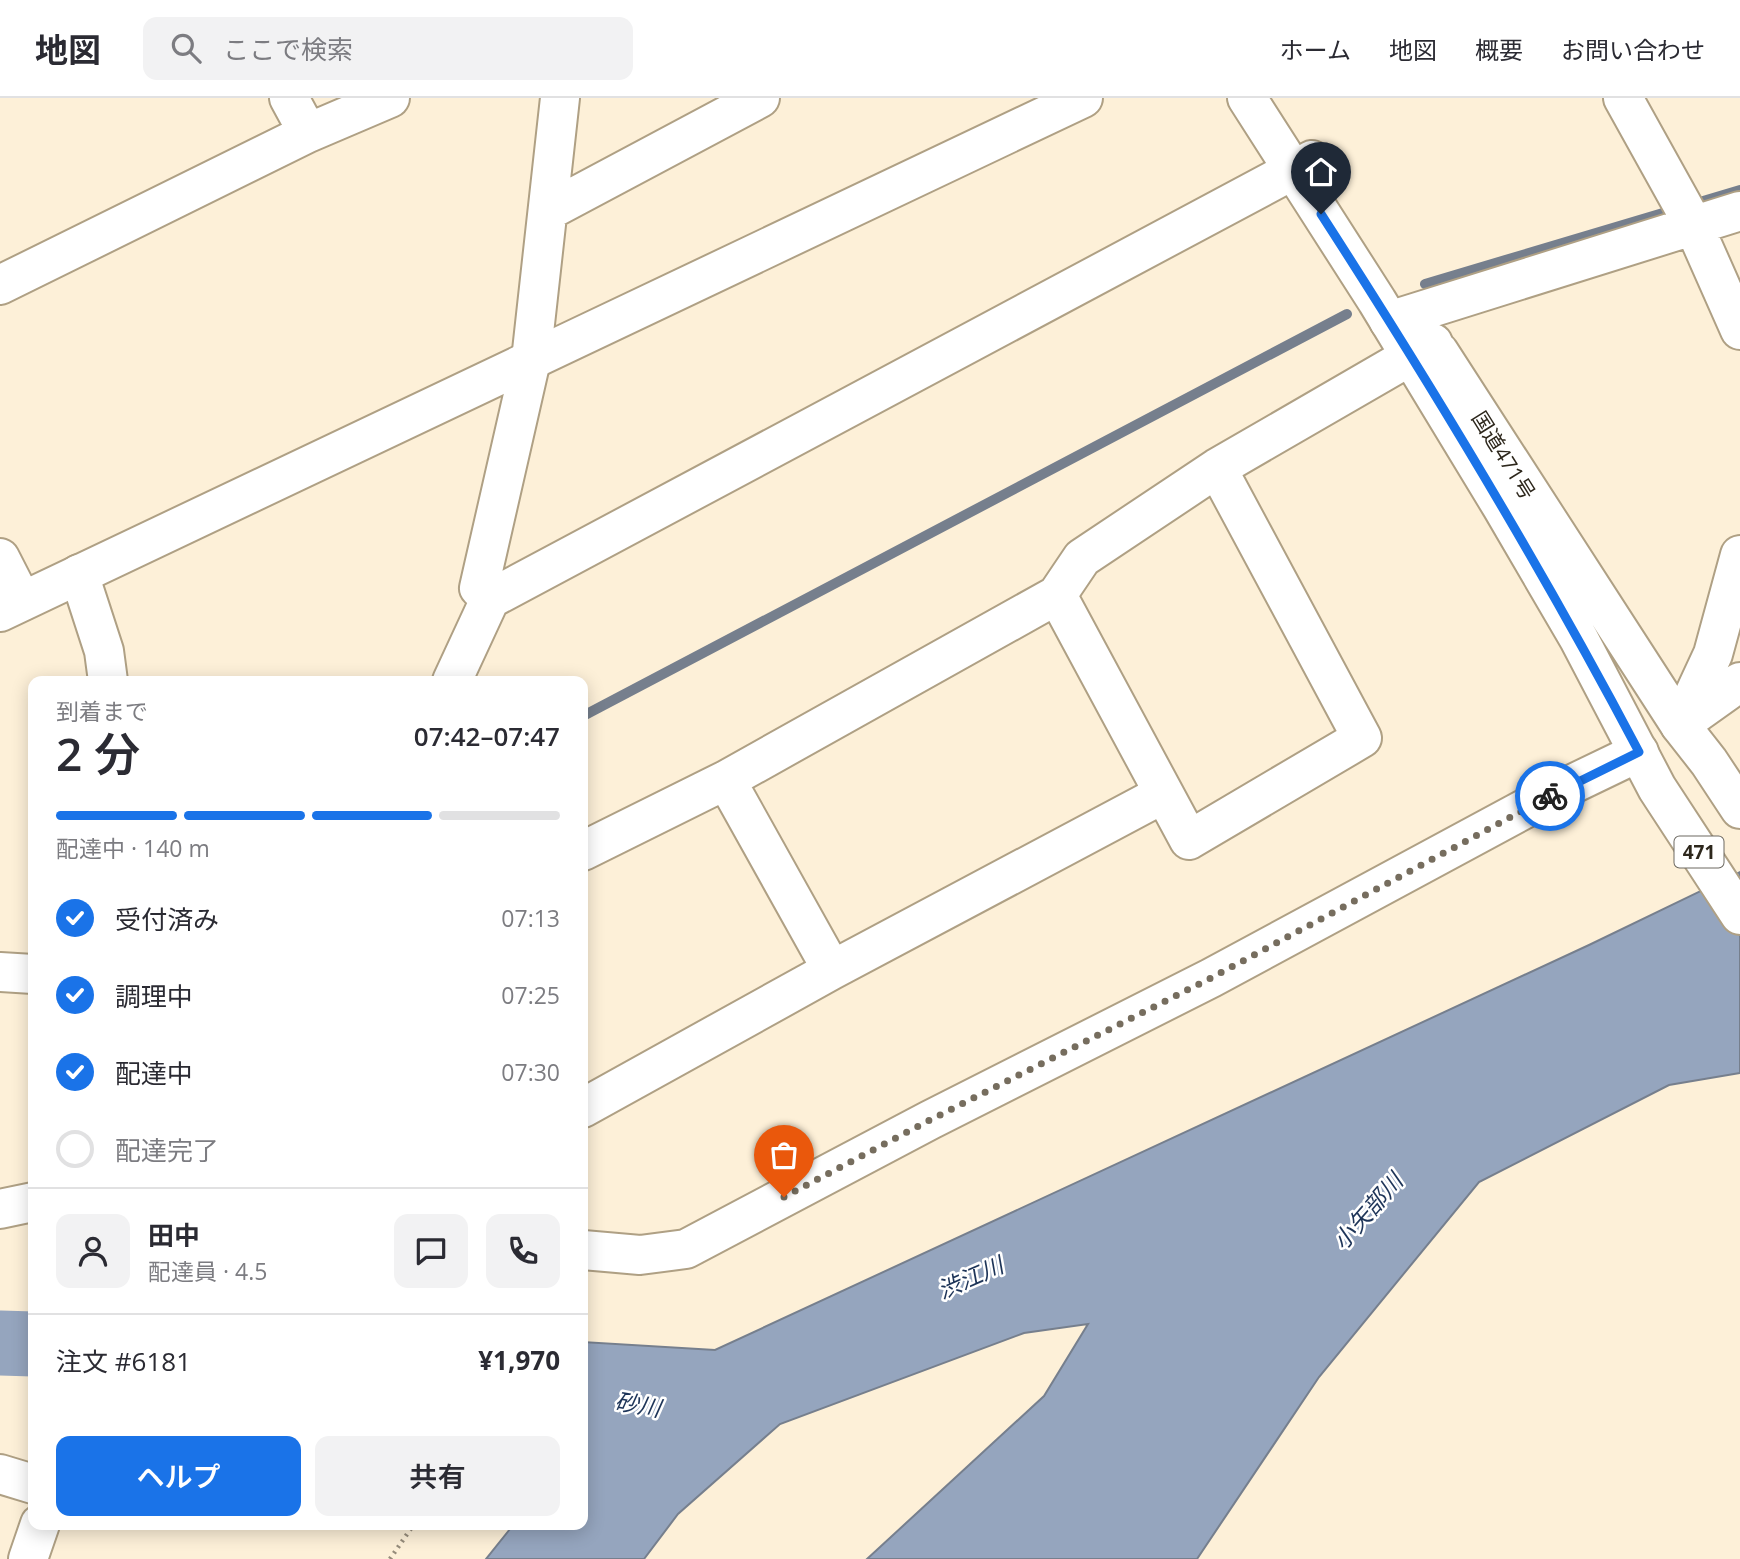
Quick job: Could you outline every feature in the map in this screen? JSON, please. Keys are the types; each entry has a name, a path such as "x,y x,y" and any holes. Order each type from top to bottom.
{"main road":[{"path":"289,98 309,133"},
{"path":"0,285 309,133 390,98"},
{"path":"490,599 479,588 531,360 560,98"},
{"path":"548,211 760,98"},
{"path":"0,558 11,606 1083,98"},
{"name":"国道471号","path":"1247,98 1303,165 1421,349 1740,809"},
{"name":"国道471号","path":"1271,98 1303,165"},
{"path":"1623,98 1693,224 1740,330"},
{"path":"454,676 490,599 1303,165"},
{"path":"1400,316 1740,211"},
{"path":"588,849 726,780 1057,595 1083,558 1217,468 1421,349"},
{"name":"国道471号","path":"1421,349 1657,788 1740,915"},
{"path":"1057,595 1189,840 1362,738 1217,468"},
{"path":"1680,725 1713,654 1740,555"},
{"path":"79,574 104,651 107,676"},
{"path":"1680,725 1740,682"},
{"path":"588,1250 640,1255 686,1248 918,1126 1211,978 1544,799 1639,752"},
{"path":"726,780 832,970"},
{"path":"588,1105 832,970 1163,794"},
{"path":"0,972 28,974"},
{"path":"0,1209 28,1203"},
{"path":"0,1474 28,1482"},
{"path":"28,1559 38,1530"}],"path":[{"path":"390,1559 410,1530"}],"water":[{"path":"1740,872 1740,1073 1669,1085 1479,1182 1319,1377 1197,1559 867,1559 1044,1396 1088,1324 1024,1333 780,1424 678,1514 644,1559 486,1559 509,1530 588,1530 588,1342 715,1350 1589,945"}],"waterway":[{"path":"1425,284 1740,190"},
{"path":"588,713 1347,314"},
{"name":"砂川","path":"0,1343 28,1344"}],"way so far":[{"path":"784,1197 1211,978 1550,796"}],"route":[{"path":"1321,214 1502,507 1579,639 1639,752 1550,796"}],"water label":[{"name":"小矢部川","path":"1367,1211"},
{"name":"渋江川","path":"970,1277"}]}
